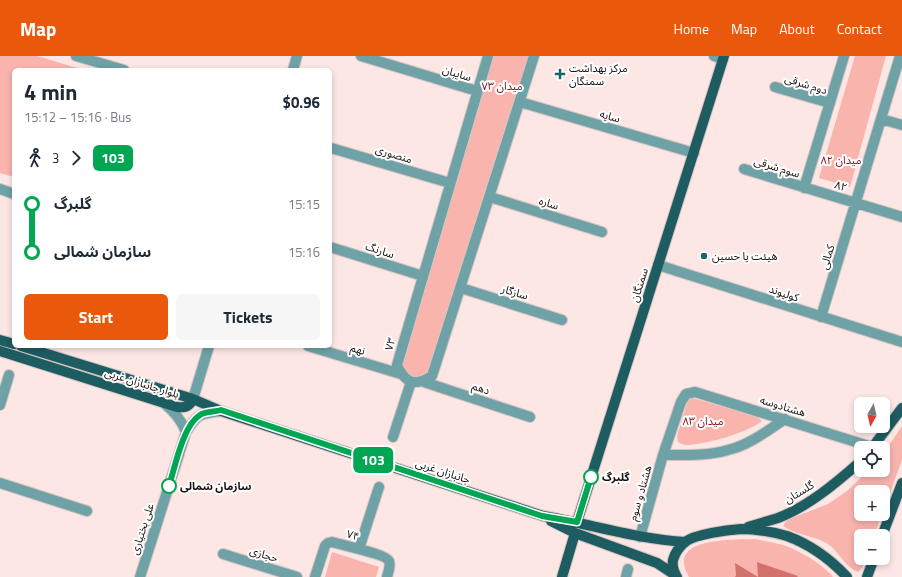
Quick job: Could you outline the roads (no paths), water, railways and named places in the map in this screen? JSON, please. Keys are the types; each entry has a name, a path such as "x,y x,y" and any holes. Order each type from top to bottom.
{"main road":[{"name":"سمنگان","path":"577,522 694,153 720,57"},
{"path":"0,340 12,343"},
{"name":"بلوار جانبازان غربی","path":"0,351 164,403 185,408 190,405 193,399 27,348"},
{"name":"جانبازان غربی","path":"193,399 221,410 542,516 667,541 685,542"},
{"path":"877,441 902,408"},
{"name":"گلستان","path":"742,529 779,518 806,504 835,484 854,467"},
{"path":"885,529 902,484"},
{"name":"جانبازان غربی","path":"542,516 575,533 657,563 676,576"},
{"path":"676,576 672,563 675,554 685,542 716,532 742,529 764,531 781,535 806,545 838,567 847,577"},
{"path":"562,577 575,533"},
{"path":"867,577 871,565"}],"street":[{"path":"76,56 119,68"},
{"path":"294,68 297,56"},
{"name":"سایبان","path":"361,56 477,91"},
{"name":"۷۳","path":"401,374 396,365 488,56"},
{"path":"401,374 411,382 424,382 432,376 534,56"},
{"path":"804,188 844,56"},
{"name":"۸۲","path":"804,188 856,203 900,56"},
{"name":"دوم شرقی","path":"776,87 830,103"},
{"name":"سایه","path":"520,102 694,153"},
{"path":"881,119 902,126"},
{"name":"منصوری","path":"332,148 450,184"},
{"name":"سوم شرقی","path":"744,169 804,188"},
{"path":"0,190 12,193"},
{"name":"ساره","path":"490,197 602,232"},
{"path":"856,203 902,217"},
{"name":"کمالی","path":"821,317 856,203"},
{"name":"سارنگ","path":"332,248 423,276"},
{"name":"کولیوند","path":"658,265 902,342"},
{"name":"سازگار","path":"461,288 562,320"},
{"path":"193,399 208,348"},
{"name":"نهم","path":"315,348 401,374"},
{"path":"0,405 10,374"},
{"path":"393,437 411,382"},
{"name":"دهم","path":"424,382 530,417"},
{"name":"هشتادوسه","path":"686,394 695,392 854,442"},
{"name":"هشتاد و سوم","path":"640,536 681,402 686,394"},
{"path":"164,403 177,414 183,423 186,432"},
{"name":"جانبازان غربی","path":"186,432 192,422 201,414 221,410"},
{"name":"هشتاد و سوم","path":"664,455 696,455 728,450 758,438 785,420"},
{"name":"علی بختیاری","path":"140,577 186,432"},
{"path":"0,483 87,511"},
{"path":"359,549 379,488"},
{"name":"۷۴","path":"315,577 325,546 332,542 386,558 389,561 390,566 387,577"},
{"name":"حجازی","path":"223,554 298,577"}],"place":[{"name":"مرکز بهداشت سمنگان","path":"560,74"},
{"name":"هیئت یا حسین","path":"704,256"},
{"name":"گلبرگ","path":"591,477"},
{"name":"سازمان شمالی","path":"169,486"}],"park label":[{"name":"میدان ۷۳","path":"502,86"},
{"name":"میدان ۸۲","path":"841,160"},
{"name":"میدان ۸۳","path":"703,421"}]}
